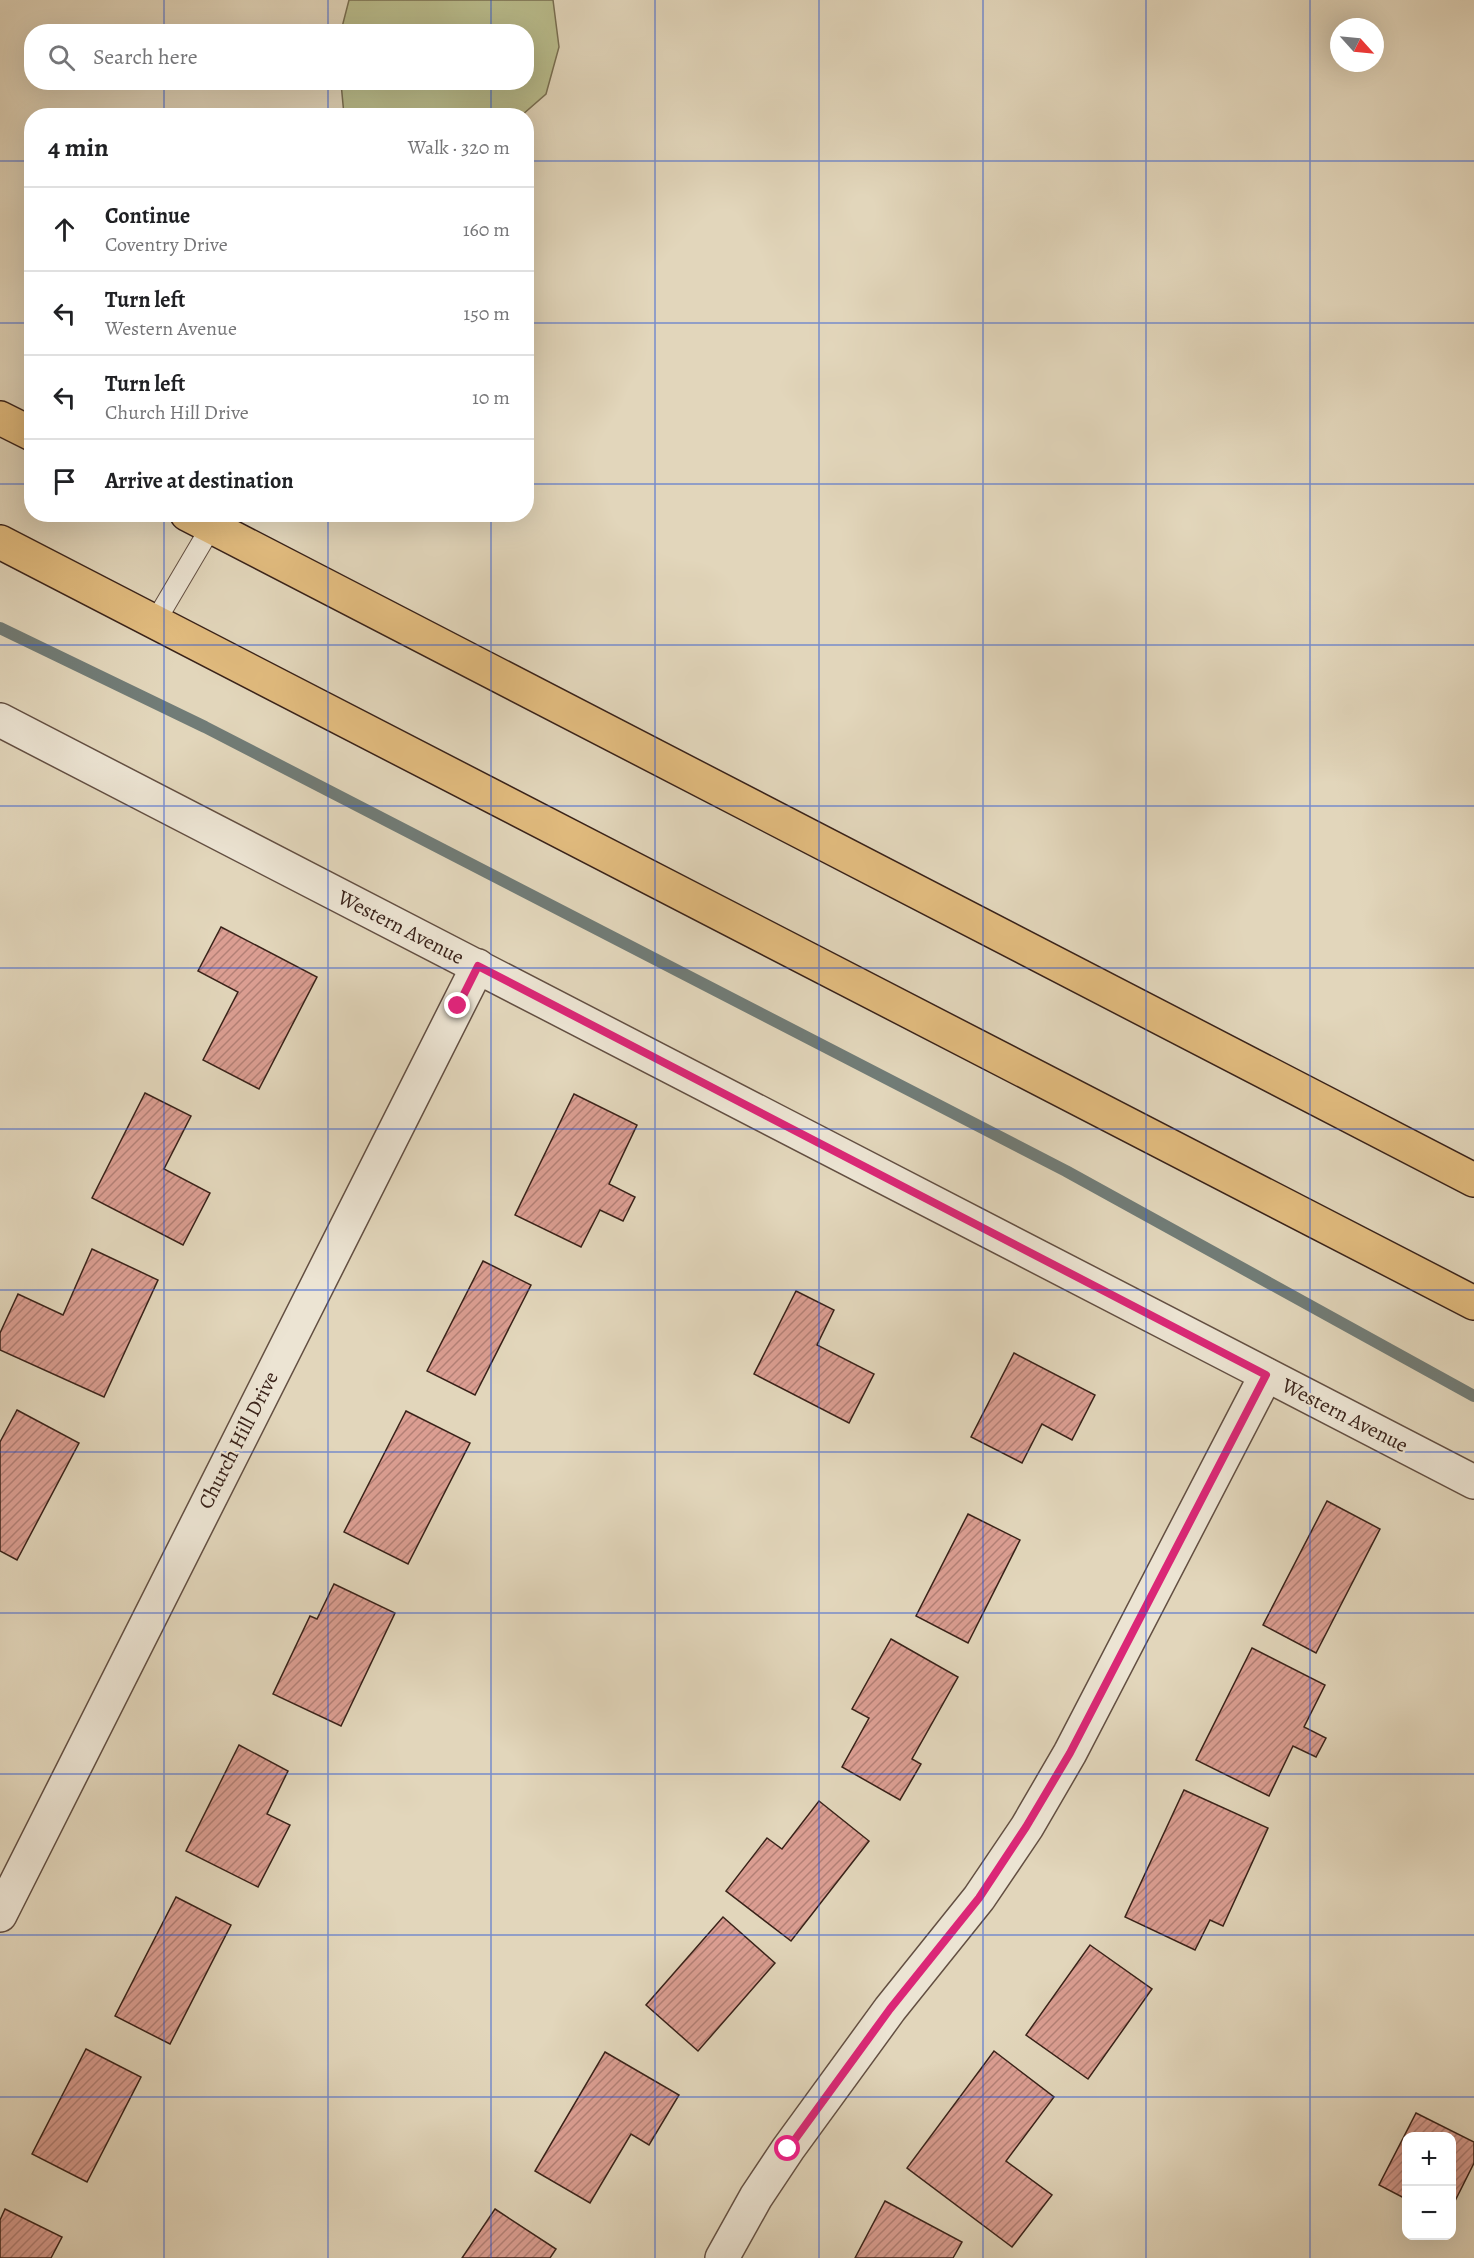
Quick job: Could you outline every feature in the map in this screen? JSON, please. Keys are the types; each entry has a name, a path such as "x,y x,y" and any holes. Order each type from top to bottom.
{"highway":[{"path":"0,418 24,430"},
{"path":"201,522 1474,1180"},
{"path":"0,542 1474,1303"}],"street":[{"name":"Western Avenue","path":"0,720 1474,1482"},
{"name":"Church Hill Drive","path":"0,1915 478,966"},
{"path":"722,2258 756,2197 788,2149 890,2009 979,1898 1026,1827 1070,1753 1266,1375"}],"lane":[{"path":"155,622 199,522"}],"green space":[{"path":"349,0 553,0 559,47 546,94 530,108 343,108 342,90 534,90 534,24 343,24"}],"building":[{"path":"221,927 317,977 259,1089 203,1060 238,992 198,971"},
{"path":"145,1093 191,1116 164,1169 210,1193 183,1245 92,1198"},
{"path":"574,1094 637,1125 609,1184 635,1197 623,1221 600,1210 581,1247 515,1215"},
{"path":"92,1249 158,1280 104,1397 0,1350 0,1333 18,1294 63,1315"},
{"path":"483,1261 531,1285 475,1395 427,1371"},
{"path":"796,1291 834,1310 817,1345 874,1374 849,1423 754,1374"},
{"path":"1014,1353 1095,1395 1072,1440 1042,1424 1022,1463 971,1437"},
{"path":"17,1410 79,1443 17,1560 0,1551 0,1442"},
{"path":"406,1411 470,1443 408,1564 344,1532"},
{"path":"1327,1501 1380,1529 1316,1653 1263,1625"},
{"path":"968,1514 1020,1540 968,1643 916,1616"},
{"path":"334,1584 395,1613 341,1726 273,1694 310,1616 317,1619"},
{"path":"891,1639 958,1677 912,1759 921,1764 900,1800 842,1767 869,1718 852,1709"},
{"path":"1252,1648 1325,1685 1304,1727 1326,1738 1316,1757 1293,1746 1269,1796 1196,1760"},
{"path":"239,1745 288,1771 267,1814 290,1825 258,1887 186,1851"},
{"path":"1184,1790 1268,1828 1223,1926 1210,1920 1195,1950 1125,1917"},
{"path":"819,1801 869,1841 791,1941 726,1891 767,1838 782,1849"},
{"path":"176,1897 231,1925 170,2044 115,2016"},
{"path":"723,1917 775,1963 698,2051 646,2005"},
{"path":"1090,1945 1152,1989 1088,2079 1026,2035"},
{"path":"86,2049 141,2077 87,2182 32,2154"},
{"path":"994,2051 1054,2097 1006,2161 1052,2195 1012,2247 907,2168"},
{"path":"605,2052 679,2095 649,2145 631,2134 590,2203 535,2171"},
{"path":"1416,2113 1454,2132 1406,2132"},
{"path":"1456,2133 1474,2142 1474,2163 1456,2199"},
{"path":"1402,2140 1402,2197 1379,2185"},
{"path":"885,2201 962,2242 953,2258 855,2258"},
{"path":"5,2209 62,2237 51,2258 0,2258 0,2220"},
{"path":"495,2209 556,2249 550,2258 462,2258"}],"waterway":[{"path":"0,628 205,727 1066,1171 1474,1396"}],"route":[{"path":"458,1006 478,966 1266,1375 1070,1753 1026,1827 979,1898 890,2009 788,2149"}]}
